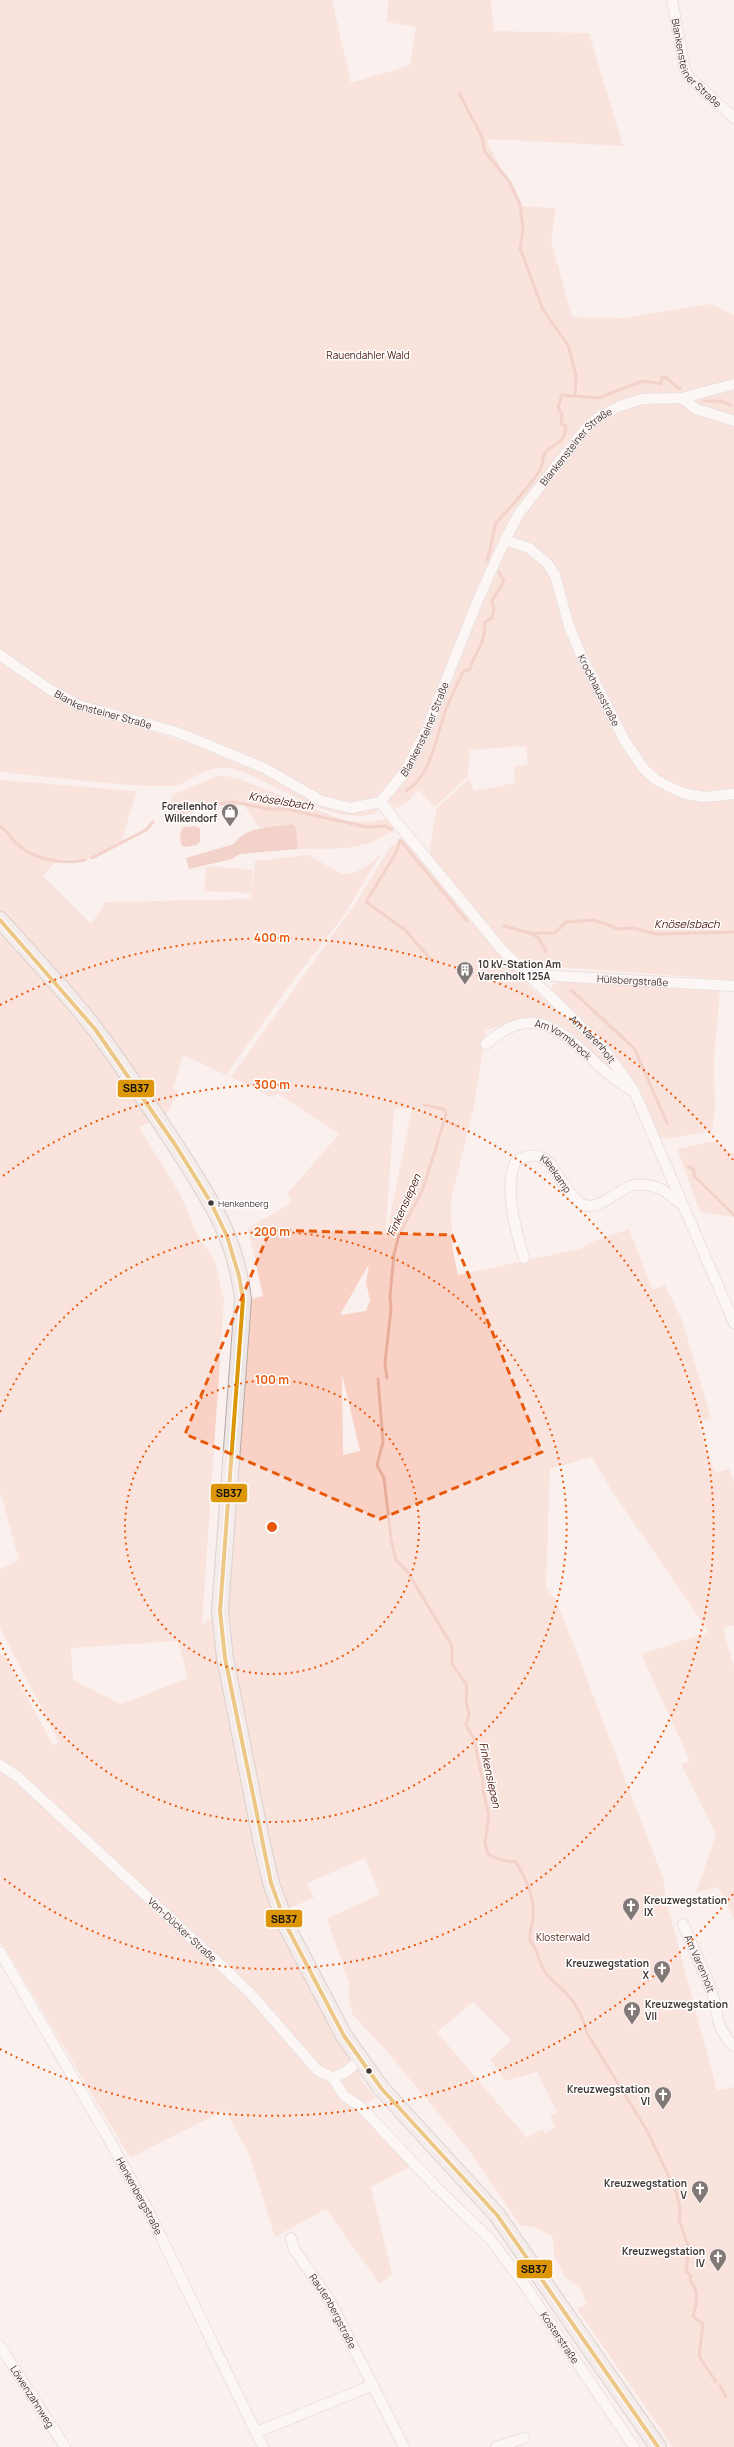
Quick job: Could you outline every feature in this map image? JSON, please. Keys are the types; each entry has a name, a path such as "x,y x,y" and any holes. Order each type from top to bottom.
{"main road":[{"name":"Kosterstraße","path":"0,920 91,1024 131,1080 210,1202 228,1233 236,1258 243,1299 220,1611 222,1643 251,1794 271,1883 296,1946 338,2026 360,2059 381,2088 498,2215 658,2447"},
{"name":"Kosterstraße","path":"0,927 30,955"}],"street":[{"name":"Blankensteiner Straße","path":"672,0 685,70 689,78 734,118"},
{"name":"Blankensteiner Straße","path":"0,655 49,689 78,705 192,738 264,768 322,802 352,808 380,802 405,772 425,733 505,540 520,512 548,474 586,428 600,416 620,406 642,399 682,398 734,384"},
{"path":"682,398 696,409 734,421"},
{"name":"Krockhausstraße","path":"505,540 529,548 547,563 555,575 568,626 581,655 622,736 645,770 662,784 682,794 703,797 734,794"},
{"name":"Am Varenholt","path":"380,802 503,951 601,1045 634,1091 680,1203 734,1323"},
{"name":"Hülsbergstraße","path":"530,977 538,975 594,977 734,986"},
{"name":"Am Vormbrock","path":"486,1044 500,1032 515,1026 539,1024 560,1031 576,1043 618,1083 634,1091"},
{"name":"Kleekamp","path":"524,1258 514,1222 511,1174 516,1161 529,1155 544,1158 549,1162 574,1197 580,1203 587,1206 599,1204 631,1186 642,1185 658,1188 680,1203"},
{"name":"Von-Dücker-Straße","path":"0,1765 17,1776 224,1968 252,1995 316,2070 332,2078"},
{"name":"Am Varenholt","path":"683,1924 711,1989 717,2022 734,2046"},
{"name":"Henkenbergstraße","path":"0,1952 106,2134 150,2214 264,2447"},
{"path":"332,2078 347,2071 360,2059"},
{"name":"Kosterstraße","path":"332,2078 344,2096 360,2106 436,2187 491,2240 526,2287 634,2447"},
{"name":"Rautenbergstraße","path":"291,2238 294,2249 329,2299 404,2447"},
{"name":"Löwenzahnweg","path":"0,2346 65,2447"},
{"path":"257,2432 373,2385"},
{"path":"496,2447 524,2438"}],"highlighted area":[{"path":"270,1230 452,1235 542,1452 380,1519 185,1434"}],"green space":[{"name":"Rauendahler Wald","path":"0,0 332,0 351,83 410,65 416,27 387,22 388,0 491,0 494,31 589,33 623,146 486,139 520,206 556,208 551,240 572,317 624,318 710,304 734,315 734,980 530,965 507,949 429,857 436,809 469,779 474,791 515,783 514,767 528,764 526,746 470,750 468,776 435,807 418,790 409,801 394,809 385,796 369,801 352,802 325,797 265,764 128,714 79,700 50,686 0,651"},
{"path":"0,659 77,709 225,754 350,810 375,809 378,813 363,816 333,812 303,801 248,774 227,768 211,770 173,786 130,785 0,772"},
{"path":"221,775 239,779 346,821 369,822 385,819 395,827 374,841 362,845 337,848 298,849 296,827 293,824 273,828 259,827 239,798 238,806 210,805 166,821 173,794"},
{"name":"Klosterwald","path":"0,780 137,791 122,840 90,859 58,859 43,876 91,924 106,902 251,899 255,861 308,855 342,874 348,874 359,871 383,851 343,917 295,978 226,1075 183,1055 173,1089 178,1091 165,1117 139,1127 181,1196 198,1236 215,1261 224,1300 202,1625 228,1603 248,1300 263,1296 248,1228 288,1205 292,1199 287,1194 339,1134 277,1093 273,1098 231,1077 357,901 390,847 402,838 488,941 528,985 583,1034 616,1074 613,1075 577,1038 556,1023 529,1020 486,1030 474,1106 451,1200 452,1246 458,1275 583,1248 586,1244 629,1229 653,1290 665,1285 682,1320 711,1418 698,1423 715,1473 729,1469 734,1482 734,1625 723,1628 734,1667 734,1919 718,1887 696,1893 716,1834 681,1764 690,1761 641,1654 709,1632 612,1491 592,1457 550,1469 546,1588 555,1599 565,1622 663,1878 666,1900 717,2090 734,2087 734,2447 673,2447 577,2309 587,2304 579,2287 565,2277 554,2255 553,2237 536,2228 520,2225 468,2149 384,2048 353,2015 349,2001 349,1984 327,1919 380,1894 365,1858 307,1883 314,1898 287,1909 364,2084 376,2098 359,2108 382,2137 411,2166 371,2187 392,2274 380,2284 326,2209 275,2237 249,2154 225,2110 130,2158 8,1953 0,1943 0,1655 4,1655 53,1745 59,1742 0,1628 0,1569 19,1560 0,1492","holes":["412,1108 385,1240 394,1109","369,1264 366,1283 370,1300 366,1311 340,1315","342,1374 360,1451 343,1455","178,1641 188,1678 121,1704 73,1680 71,1648","473,2002 511,2040 490,2060 505,2081 537,2072 557,2112 550,2116 555,2127 546,2133 542,2129 527,2138 437,2032"]},
{"path":"208,866 253,870 251,893 204,891 206,869"},
{"path":"574,979 720,991 714,1060 715,1108 712,1131 666,1139 658,1136 630,1074 575,1011 551,993 553,984"},
{"path":"714,1141 734,1154 734,1217 700,1212 677,1149"}],"shaded area":[{"path":"293,824 296,827 298,849 240,854 232,859 189,869 186,858 234,844 239,838 253,830"},
{"path":"195,826 200,828 200,841 197,845 186,847 181,845 180,834 183,827"}],"waterway":[{"path":"459,93 482,137 485,152 509,181 520,204 523,230 520,248 543,310 568,345 576,375 575,396"},
{"path":"487,560 496,523 535,477 541,468 545,453 563,438 566,426 561,424 562,415 558,407 562,395 598,398 643,381 661,384 662,377 665,377 680,389"},
{"path":"704,401 721,401 731,405"},
{"path":"406,791 414,784 427,767 450,698 463,672 470,669 484,636 485,622 492,618 494,610 492,601 504,581 498,571"},
{"name":"Knöselsbach","path":"167,818 196,807 234,802 268,809 286,809 367,827 386,826 392,830"},
{"name":"Knöselsbach","path":"92,858 146,830 153,822"},
{"name":"Knöselsbach","path":"0,826 15,842 29,853 57,861 67,862 85,860"},
{"name":"Finkensiepen","path":"433,962 404,929 366,902 397,851 400,840 467,921"},
{"name":"Knöselsbach","path":"504,926 529,933 555,933 566,922 594,920 619,929 634,928 656,934 734,932"},
{"path":"529,933 538,937 546,951"},
{"path":"571,990 634,1048 667,1123"},
{"name":"Finkensiepen","path":"387,1378 385,1363 391,1309 390,1296 394,1254 399,1235 423,1189 446,1115 444,1109 424,1105"},
{"path":"445,1120 456,1126"},
{"path":"688,1166 694,1170 694,1176 734,1215"},
{"name":"Finkensiepen","path":"378,1379 383,1442 377,1465 384,1478 391,1539 396,1560 407,1571 452,1646 452,1664 467,1685 466,1701 469,1714 466,1725 474,1739 489,1816 485,1843 488,1854 501,1860 516,1862 526,1881 531,1895 533,1918 530,1941 535,1948 543,1968 549,1977 569,1996 576,2006 584,2022 587,2033 646,2129 676,2191 680,2208 679,2220 689,2248 686,2272 691,2276 690,2280 696,2293 693,2316 703,2324 699,2356 716,2382"},
{"name":"Finkensiepen","path":"720,2386 726,2397"}],"transit line":[{"name":"SB37","path":"0,920 95,1029 176,1146 210,1201 227,1236 239,1276 243,1299 220,1611 225,1658 271,1883 287,1927 344,2036 381,2088 497,2215 658,2447"}],"place":[{"name":"Forellenhof Wilkendorf","path":"230,827"},
{"name":"10 kV-Station Am Varenholt 125A","path":"465,985"},
{"name":"Henkenberg","path":"211,1203"},
{"name":"Kreuzwegstation IX","path":"631,1921"},
{"name":"Kreuzwegstation X","path":"662,1984"},
{"name":"Kreuzwegstation VII","path":"632,2025"},
{"name":"Kreuzwegstation VI","path":"663,2110"},
{"name":"Kreuzwegstation V","path":"700,2204"},
{"name":"Kreuzwegstation IV","path":"718,2272"}]}
